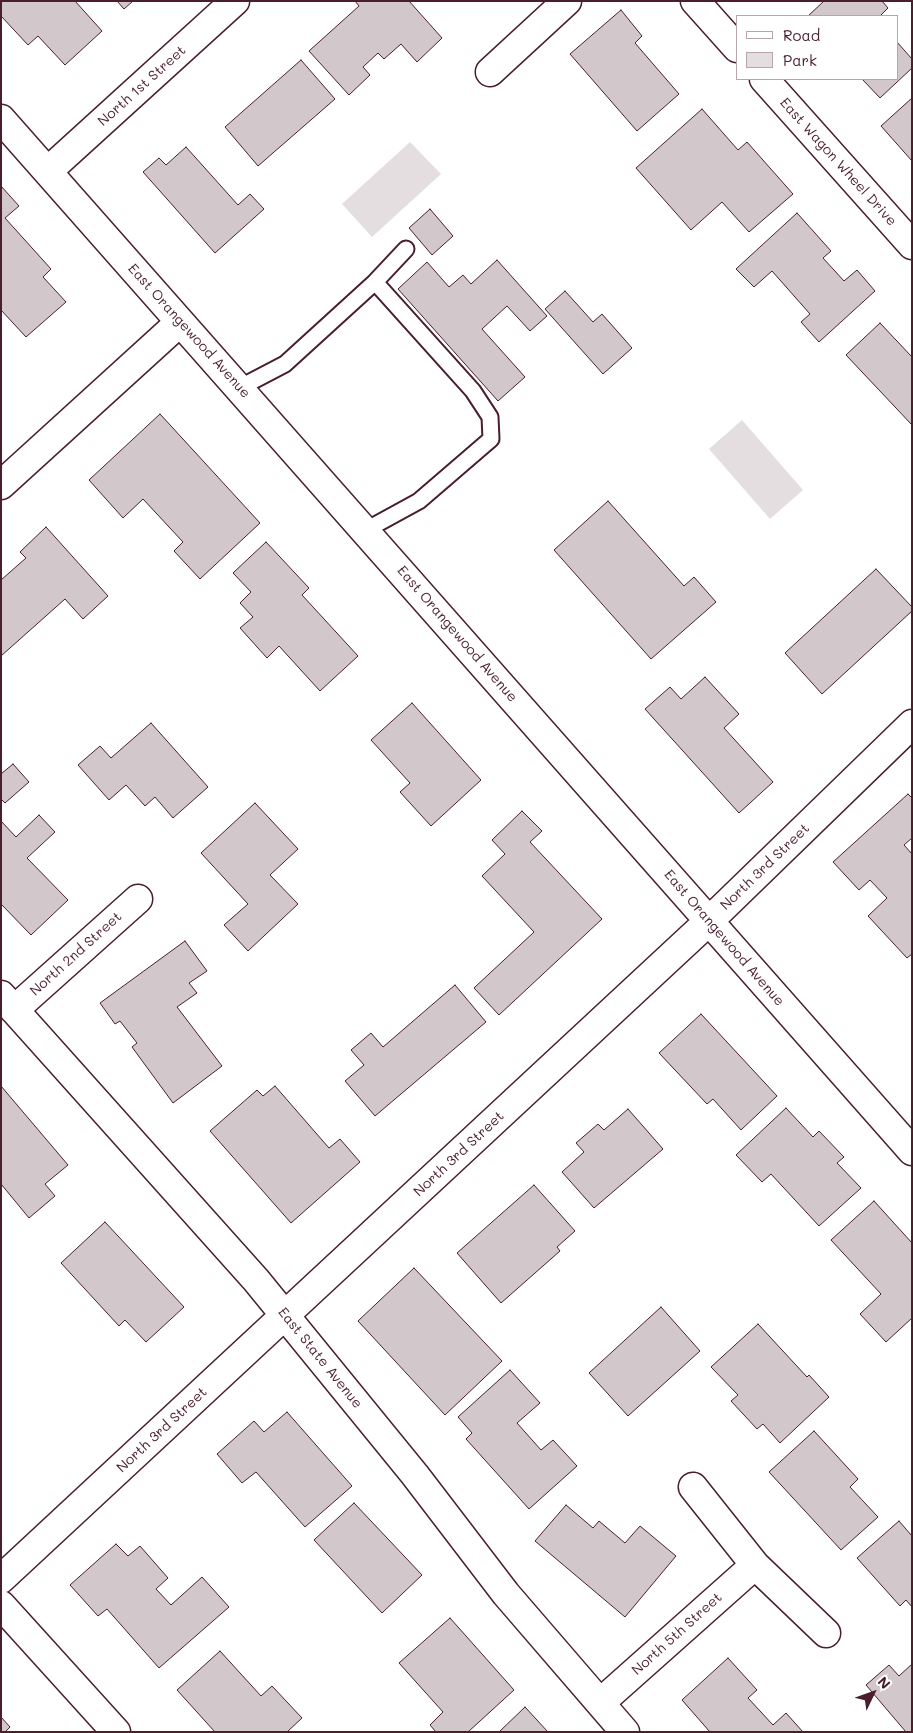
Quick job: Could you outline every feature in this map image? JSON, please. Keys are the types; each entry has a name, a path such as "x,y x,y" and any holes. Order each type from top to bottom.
{"street":[{"name":"North 1st Street","path":"48,171 235,1"},
{"path":"490,72 567,1"},
{"path":"695,1 736,47"},
{"name":"East Wagon Wheel Drive","path":"765,80 912,245"},
{"name":"East Orangewood Avenue","path":"1,119 179,323 240,388 366,530 912,1151"},
{"path":"1,485 179,323"},
{"name":"North 3rd Street","path":"1,1579 709,921 912,724"},
{"name":"North 2nd Street","path":"8,1003 138,899"},
{"name":"East State Avenue","path":"8,1003 256,1280 416,1475 506,1594 625,1732"},
{"path":"693,1487 754,1565 826,1632"},
{"name":"North 5th Street","path":"600,1703 754,1565"},
{"path":"1,1605 116,1732"}],"lane":[{"path":"240,388 285,364 375,282 406,249"},
{"path":"366,530 418,501 491,439 490,417 473,391 375,282"}],"green space":[{"path":"410,142 441,174 372,237 342,204"},
{"path":"742,420 803,490 770,519 709,449"}],"building":[{"path":"1,1 75,1 102,31 65,65 38,36 28,45 1,16"},
{"path":"117,1 133,1 124,9"},
{"path":"355,1 409,1 442,38 417,62 401,44 384,59 378,53 363,67 370,75 349,95 309,51 359,6"},
{"path":"824,1 882,1 888,8 881,15 809,15"},
{"path":"621,10 642,36 635,43 679,94 637,131 570,54"},
{"path":"898,43 912,59 912,68 880,98 863,80 898,80"},
{"path":"301,60 335,99 258,166 225,127"},
{"path":"912,98 912,161 881,126"},
{"path":"702,109 738,150 747,142 793,194 749,232 722,202 691,230 636,168"},
{"path":"186,147 238,205 250,194 264,209 215,253 143,172 159,158 166,165"},
{"path":"1,186 19,206 5,218 51,269 43,277 66,302 26,337 1,310"},
{"path":"430,209 453,236 432,255 409,228"},
{"path":"797,213 831,251 823,258 844,281 857,270 875,291 819,342 801,322 810,314 772,271 754,287 736,269"},
{"path":"497,260 547,316 530,331 507,306 482,329 525,377 498,401 398,289 427,262 449,287 463,275 471,284"},
{"path":"565,291 593,322 602,314 632,348 603,374 545,309"},
{"path":"880,323 912,357 912,425 846,355"},
{"path":"160,414 260,523 200,579 174,551 183,542 143,499 123,518 89,480"},
{"path":"608,501 684,586 694,577 716,602 651,659 554,550"},
{"path":"46,527 108,596 83,619 65,599 1,656 1,580 26,558 20,552"},
{"path":"266,542 309,588 302,595 358,656 320,691 279,646 267,658 240,628 253,617 240,603 251,592 233,573"},
{"path":"876,569 912,607 912,611 822,694 785,653"},
{"path":"705,677 739,714 724,728 773,782 739,813 645,709 670,687 681,699"},
{"path":"412,703 481,780 431,826 400,792 410,783 371,740"},
{"path":"151,723 208,787 173,818 155,797 145,806 126,785 109,800 78,765 100,746 111,758"},
{"path":"13,764 29,782 5,803 1,799 1,774"},
{"path":"908,794 912,798 912,838 904,845 912,854 912,954 907,958 868,916 887,898 870,880 859,890 833,862"},
{"path":"255,803 298,849 270,875 298,904 248,951 224,925 248,904 201,853"},
{"path":"522,811 542,831 530,842 602,919 499,1015 474,988 534,932 482,876 505,854 492,840"},
{"path":"39,815 55,832 27,858 68,900 31,935 1,904 1,821 16,837"},
{"path":"185,941 207,971 189,983 197,993 177,1007 222,1066 173,1103 132,1047 137,1043 120,1021 115,1024 100,1003"},
{"path":"455,985 486,1022 375,1116 345,1081 364,1065 351,1050 371,1033 383,1047"},
{"path":"701,1014 777,1096 741,1130 713,1099 707,1104 659,1053"},
{"path":"1,1086 68,1165 45,1184 55,1196 29,1218 1,1184"},
{"path":"275,1086 329,1148 340,1139 360,1162 291,1223 210,1131 257,1090 263,1096"},
{"path":"786,1108 813,1137 819,1131 844,1157 837,1163 861,1188 819,1226 771,1174 762,1182 736,1155"},
{"path":"628,1109 663,1149 594,1208 562,1172 584,1152 576,1143 598,1124 604,1130"},
{"path":"534,1185 575,1231 557,1247 560,1251 501,1303 457,1253"},
{"path":"874,1201 912,1243 912,1318 886,1342 860,1314 881,1294 831,1240"},
{"path":"105,1222 184,1307 146,1342 125,1320 119,1326 61,1263"},
{"path":"414,1268 502,1361 445,1415 358,1321"},
{"path":"661,1307 700,1351 628,1416 589,1373"},
{"path":"758,1324 807,1377 809,1375 829,1397 780,1443 763,1424 757,1429 731,1401 738,1395 711,1367"},
{"path":"510,1370 540,1403 517,1423 541,1450 553,1440 577,1466 529,1509 466,1439 472,1433 458,1417"},
{"path":"287,1412 352,1486 305,1527 256,1472 242,1483 217,1454 254,1421 264,1432"},
{"path":"814,1431 858,1479 850,1487 878,1517 841,1550 769,1472"},
{"path":"354,1503 422,1575 382,1613 314,1540"},
{"path":"566,1505 593,1528 599,1521 625,1543 640,1526 676,1556 625,1617 535,1541"},
{"path":"899,1521 912,1536 912,1607 906,1600 900,1606 857,1558"},
{"path":"116,1544 128,1556 140,1546 168,1578 156,1589 171,1605 202,1577 229,1607 159,1668 107,1609 98,1616 70,1585"},
{"path":"450,1618 514,1690 468,1732 436,1732 430,1725 443,1712 399,1663"},
{"path":"220,1651 261,1696 272,1686 302,1718 287,1732 215,1732 177,1690"},
{"path":"728,1658 757,1690 748,1698 773,1725 786,1713 803,1732 710,1732 682,1700"},
{"path":"912,1664 912,1732 906,1732 866,1685 889,1665 899,1676"},
{"path":"525,1707 548,1732 499,1732"},
{"path":"1,1717 10,1727 5,1732 1,1732"}]}
